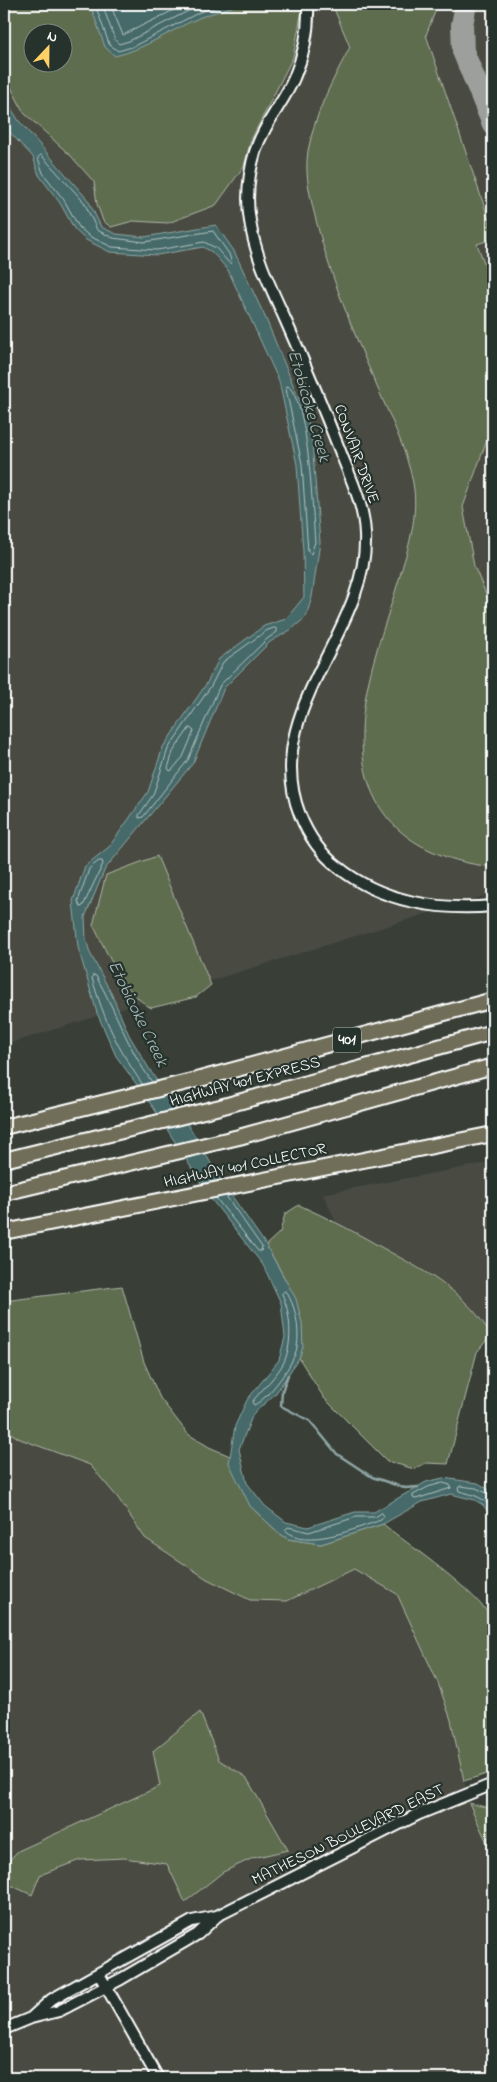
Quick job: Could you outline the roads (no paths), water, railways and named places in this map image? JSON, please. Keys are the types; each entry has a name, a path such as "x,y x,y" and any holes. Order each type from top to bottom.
{"highway":[{"name":"401","path":"4,1127 200,1079 493,1000"},
{"name":"HIGHWAY 401 EXPRESS","path":"4,1160 220,1108 493,1032"},
{"path":"4,1193 239,1136 493,1066"},
{"name":"HIGHWAY 401 COLLECTOR","path":"4,1232 493,1134"}],"street":[{"name":"CONVAIR DRIVE","path":"308,4 305,43 294,79 262,134 257,147 250,178 249,218 253,239 264,270 324,410 359,500 364,523 365,548 361,575 352,599 293,736 290,758 293,792 302,821 314,842 329,860 351,877 394,897 408,901 462,908 493,906"},
{"name":"MATHESON BOULEVARD EAST","path":"31,2018 52,1999 192,1921 217,1916 379,1834 493,1784"},
{"name":"MATHESON BOULEVARD EAST","path":"4,2029 31,2018 59,2012 198,1934 217,1916"},
{"path":"99,1974 158,2078"}],"water":[{"path":"90,4 238,4 201,17 137,49 115,56 105,47"},
{"name":"Etobicoke Creek","path":"4,97 19,121 88,200 101,227 116,234 144,237 216,225 234,251 266,319 308,421 312,442 320,542 312,597 306,617 292,629 270,642 224,688 193,763 105,869 85,917 86,939 90,953 111,993 129,1035 153,1075 192,1131 220,1179 266,1245 296,1299 302,1323 303,1347 299,1358 276,1393 253,1414 239,1449 247,1483 265,1506 286,1522 308,1527 355,1512 374,1512 426,1482 443,1478 478,1483 491,1491 493,1518 483,1505 475,1500 451,1494 422,1502 383,1524 321,1544 288,1539 250,1506 229,1463 235,1426 247,1400 279,1360 285,1337 281,1303 263,1265 211,1199 151,1104 116,1056 97,1013 78,947 73,901 85,866 109,847 148,792 163,747 207,683 219,659 264,626 286,619 304,597 297,465 279,381 228,270 212,252 203,247 157,255 110,252 86,240 75,230 60,203 39,175 33,157 4,126"}],"waterway":[{"path":"288,1375 282,1391 281,1406 310,1421 337,1454 372,1477 405,1488 418,1487"}]}
